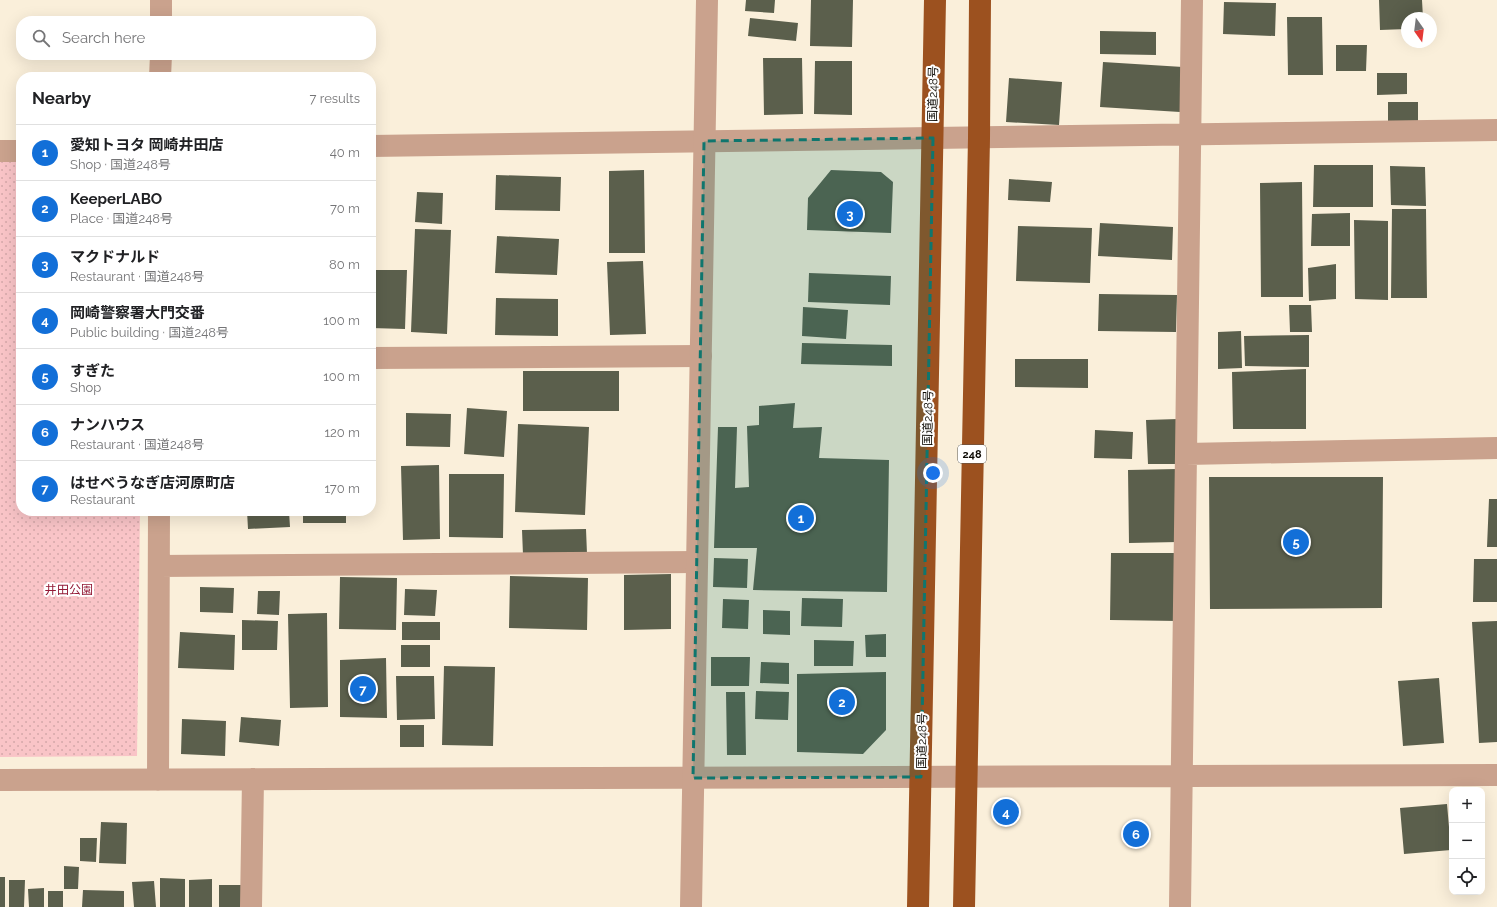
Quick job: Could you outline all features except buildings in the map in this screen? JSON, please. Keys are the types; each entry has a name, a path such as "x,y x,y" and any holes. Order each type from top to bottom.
{"highway":[{"name":"国道248号","path":"918,907 935,0"},
{"name":"248","path":"964,907 965,777 979,138 980,0"}],"street":[{"path":"161,0 161,16"},
{"path":"691,907 707,0"},
{"path":"1180,907 1192,0"},
{"path":"160,72 161,60"},
{"path":"376,146 1497,130"},
{"path":"0,151 16,151"},
{"path":"376,358 700,356"},
{"path":"1186,454 1497,448"},
{"path":"158,780 159,516"},
{"path":"159,566 697,562"},
{"path":"0,780 1497,775"},
{"path":"251,907 253,779"}],"highlighted area":[{"path":"933,138 921,777 693,778 704,141"}],"green space":[{"name":"井田公園","path":"0,162 16,162 16,516 140,516 137,756 0,757"}],"place":[{"name":"マクドナルド","path":"850,214"},
{"name":"愛知トヨタ 岡崎井田店","path":"801,518"},
{"name":"すぎた","path":"1296,542"},
{"name":"はせべうなぎ店河原町店","path":"363,689"},
{"name":"KeeperLABO","path":"842,702"},
{"name":"岡崎警察署大門交番","path":"1006,812"},
{"name":"ナンハウス","path":"1136,834"}]}
